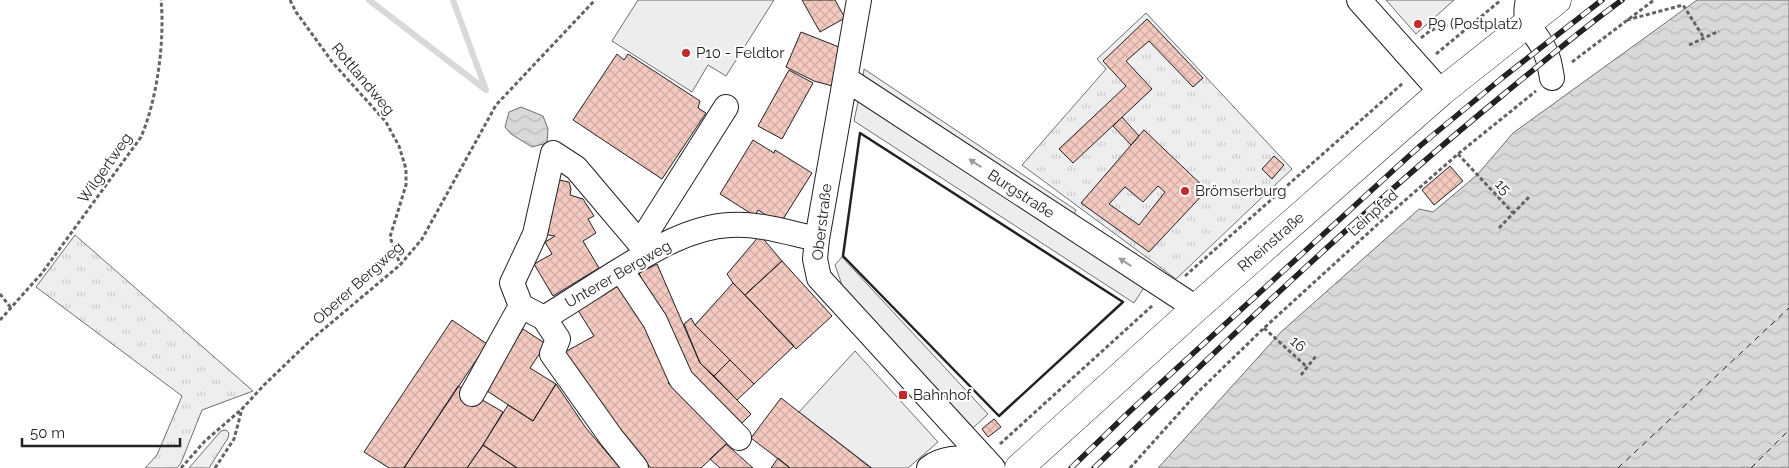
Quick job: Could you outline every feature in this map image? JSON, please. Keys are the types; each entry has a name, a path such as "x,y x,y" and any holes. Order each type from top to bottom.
{"main road":[{"name":"Rheinstraße","path":"1019,468 1196,308 1441,92 1527,11 1558,0"}],"street":[{"name":"Oberstraße","path":"859,0 817,239 815,259 819,278 988,463"},
{"path":"1359,0 1441,92"},
{"path":"1527,11 1548,59 1552,78"},
{"name":"Burgstraße","path":"846,79 1196,308"},
{"path":"636,468 611,437 552,354 558,339 544,318 521,306 512,283 535,234 552,153 576,168 644,248 726,107"},
{"name":"Unterer Bergweg","path":"544,318 621,270 644,248 690,234 729,225 751,225 817,239"},
{"path":"621,270 655,321 680,379 738,438"},
{"path":"472,394 521,306"},
{"path":"929,468 958,458 988,463"}],"path":[{"name":"Wilgertweg","path":"0,320 42,273 141,137 148,120 160,56 163,18 161,0"},
{"name":"Rottlandweg","path":"290,0 296,12 333,63 386,122 399,146 406,169 406,185 390,237 400,265"},
{"name":"Oberer Bergweg","path":"181,468 205,440 242,409 312,339 400,265 422,239 496,105 595,0"},
{"path":"988,463 1413,60 1469,26 1501,0"},
{"name":"Leinpfad","path":"1130,468 1198,392 1264,328 1378,224 1458,154 1624,21 1654,0"},
{"path":"1624,21 1683,5 1704,38"},
{"path":"1413,60 1435,28 1454,25 1469,26"},
{"path":"1690,45 1719,31"},
{"name":"15","path":"1458,154 1513,214"},
{"path":"1499,228 1529,197"},
{"path":"0,294 11,308"},
{"name":"16","path":"1264,328 1307,367"},
{"path":"1301,375 1316,356"},
{"path":"215,468 234,439 242,409"}],"green space":[{"path":"1146,13 1292,169 1176,279 1022,165 1106,69 1097,59"},
{"path":"75,235 253,391 202,410 181,463 177,468 145,468 157,455 182,396 36,287"},
{"path":"226,430 229,433 228,438 209,468 189,468 221,431"}],"shaded area":[{"name":"P10 - Feldtor","path":"638,0 774,0 726,76 708,65 692,92 612,41"},
{"name":"P9 (Postplatz)","path":"1386,0 1454,0 1416,34"},
{"path":"864,69 1076,210 1068,225 862,85"},
{"path":"859,97 1145,286 1134,303 854,121"},
{"path":"842,257 988,414 973,428 842,285 835,265"},
{"path":"855,351 938,442 908,468 872,468 799,412"}],"water":[{"path":"1697,0 1789,0 1789,468 1158,468 1281,332 1419,209 1433,212 1477,175 1513,133"},
{"path":"521,107 543,116 548,129 547,143 532,147 511,134 505,127 509,112"}],"building":[{"path":"802,0 835,0 845,18 820,32"},
{"path":"1147,19 1203,78 1193,87 1149,41 1126,61 1152,89 1073,163 1059,149 1126,86 1103,61"},
{"path":"801,32 839,47 836,87 814,81 786,67"},
{"path":"617,54 624,60 628,54 700,101 698,108 706,113 662,179 573,120"},
{"path":"789,70 813,83 782,139 758,126"},
{"path":"1122,117 1139,136 1131,145 1113,126"},
{"name":"Brömserburg","path":"1144,130 1207,190 1149,252 1081,203","holes":["1158,186 1165,192 1139,225 1109,204 1125,187 1143,202"]},
{"path":"753,140 774,153 775,150 812,173 780,224 758,210 755,216 720,194"},
{"path":"1274,156 1284,165 1272,179 1262,169"},
{"path":"1450,166 1463,181 1434,205 1422,190"},
{"path":"554,179 569,182 570,195 583,199 594,216 588,219 596,233 583,241 599,268 553,296 534,264 552,254 545,242 555,236 543,234"},
{"path":"760,235 782,261 745,295 727,274"},
{"path":"782,261 832,316 796,349 745,295"},
{"path":"657,264 700,363 751,414 737,428 683,374 639,273"},
{"path":"621,281 675,376 668,383 732,439 701,468 651,468 612,425 565,352 594,336 574,304"},
{"path":"733,283 794,346 754,384 695,325"},
{"path":"691,318 695,325 730,360 714,376 700,363 684,324"},
{"path":"452,320 487,344 404,468 389,468 364,452"},
{"path":"523,329 546,344 530,368 556,384 533,421 484,389"},
{"path":"730,360 754,384 737,400 714,376"},
{"path":"556,384 586,428 620,468 517,468 483,445 508,405 533,421"},
{"path":"458,386 503,412 483,445 467,468 404,468"},
{"path":"781,398 871,468 790,468 751,438"},
{"path":"994,419 1001,427 988,437 982,429"},
{"path":"726,444 753,468 720,468 710,459"},
{"path":"483,445 517,468 467,468"},
{"path":"778,458 790,468 771,468"}],"waterway":[{"path":"369,0 486,90"},
{"path":"453,0 486,90"}],"ferry route":[{"path":"1618,468 1789,308"},
{"path":"1751,468 1789,430"}],"railway":[{"path":"1071,468 1129,412 1421,145 1502,78 1602,0"},
{"path":"1094,468 1244,324 1346,230 1451,138 1592,22 1622,0"}],"wall":[{"path":"860,133 1123,302 999,416 843,256 860,133"}],"place":[{"name":"P9 (Postplatz)","path":"1418,24"},
{"name":"P10 - Feldtor","path":"686,53"},
{"name":"Brömserburg","path":"1185,191"},
{"name":"Bahnhof","path":"903,395"}]}
